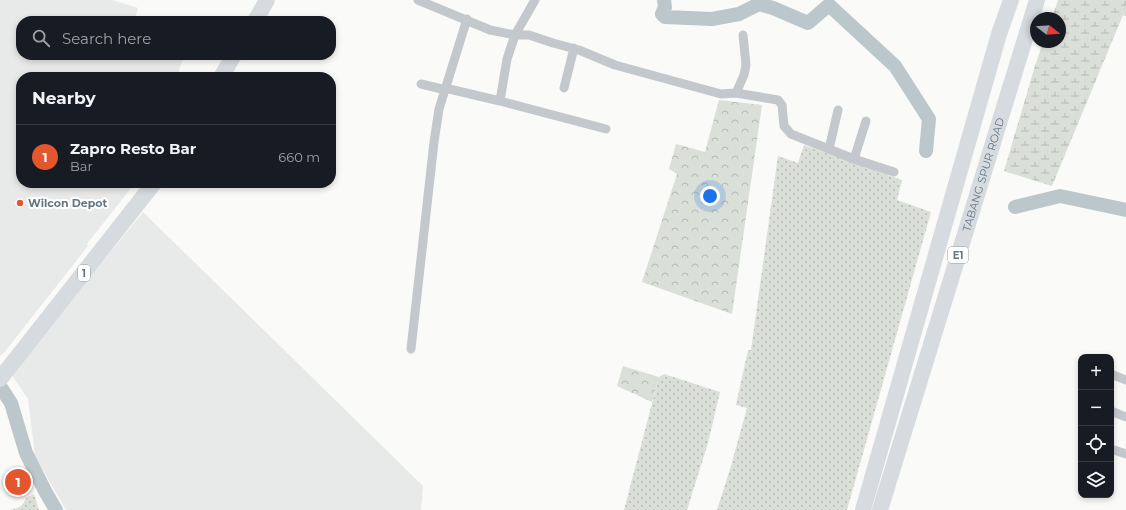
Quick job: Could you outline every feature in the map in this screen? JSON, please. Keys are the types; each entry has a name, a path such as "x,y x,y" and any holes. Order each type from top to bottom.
{"highway":[{"path":"248,16 258,0"},
{"path":"257,16 267,0"},
{"name":"TABANG SPUR ROAD","path":"863,510 999,34 1011,0"},
{"name":"TABANG SPUR ROAD","path":"880,510 1037,0"},
{"path":"215,72 222,60"},
{"path":"223,72 231,60"},
{"name":"1","path":"0,379 7,362 141,188"},
{"name":"1","path":"7,362 150,188"}],"street":[{"path":"418,0 490,30 515,35 529,35 574,48 615,65 721,94 736,93 778,100 782,105 784,126 791,134 854,159 894,172"},
{"path":"500,101 507,59 515,35 535,0"},
{"path":"411,349 439,109 467,20"},
{"path":"736,93 744,76 746,66 743,35"},
{"path":"564,88 574,48"},
{"path":"421,84 500,101 606,129"},
{"path":"829,149 838,110"},
{"path":"854,159 866,121"},
{"path":"1114,375 1126,380"},
{"path":"1114,413 1126,417"},
{"path":"1114,450 1126,454"}],"shaded area":[{"path":"0,0 112,0 138,8 136,16 16,16 16,60 182,60 179,72 16,72 16,188 131,188 87,244 88,246 0,356"},
{"path":"143,212 423,486 421,510 66,510 35,456 28,399 11,374"}],"green space":[{"path":"1058,0 1126,0 1126,16 1123,15 1052,186 1004,171 1041,48 1066,48 1066,12 1054,12"},
{"path":"719,100 762,105 732,314 642,282 677,174 669,169 676,144 705,152"},
{"path":"804,145 902,180 897,200 931,212 847,510 717,510 747,408 736,405 748,350 751,350 778,156 798,163"},
{"path":"623,366 659,377 652,402 617,386"},
{"path":"664,374 720,392 708,443 687,510 624,510 659,377"},
{"path":"34,494 39,510 9,510 20,507 26,498"}],"waterway":[{"path":"664,0 665,7 662,14 665,17 712,19 739,14 759,4 773,8 808,23 829,5 895,66 929,119 926,151"},
{"path":"1015,207 1060,196 1126,210"},
{"path":"0,386 11,403 26,453 56,510"}],"place":[{"name":"Wilcon Depot","path":"20,203"},
{"name":"Zapro Resto Bar","path":"18,482"}]}
